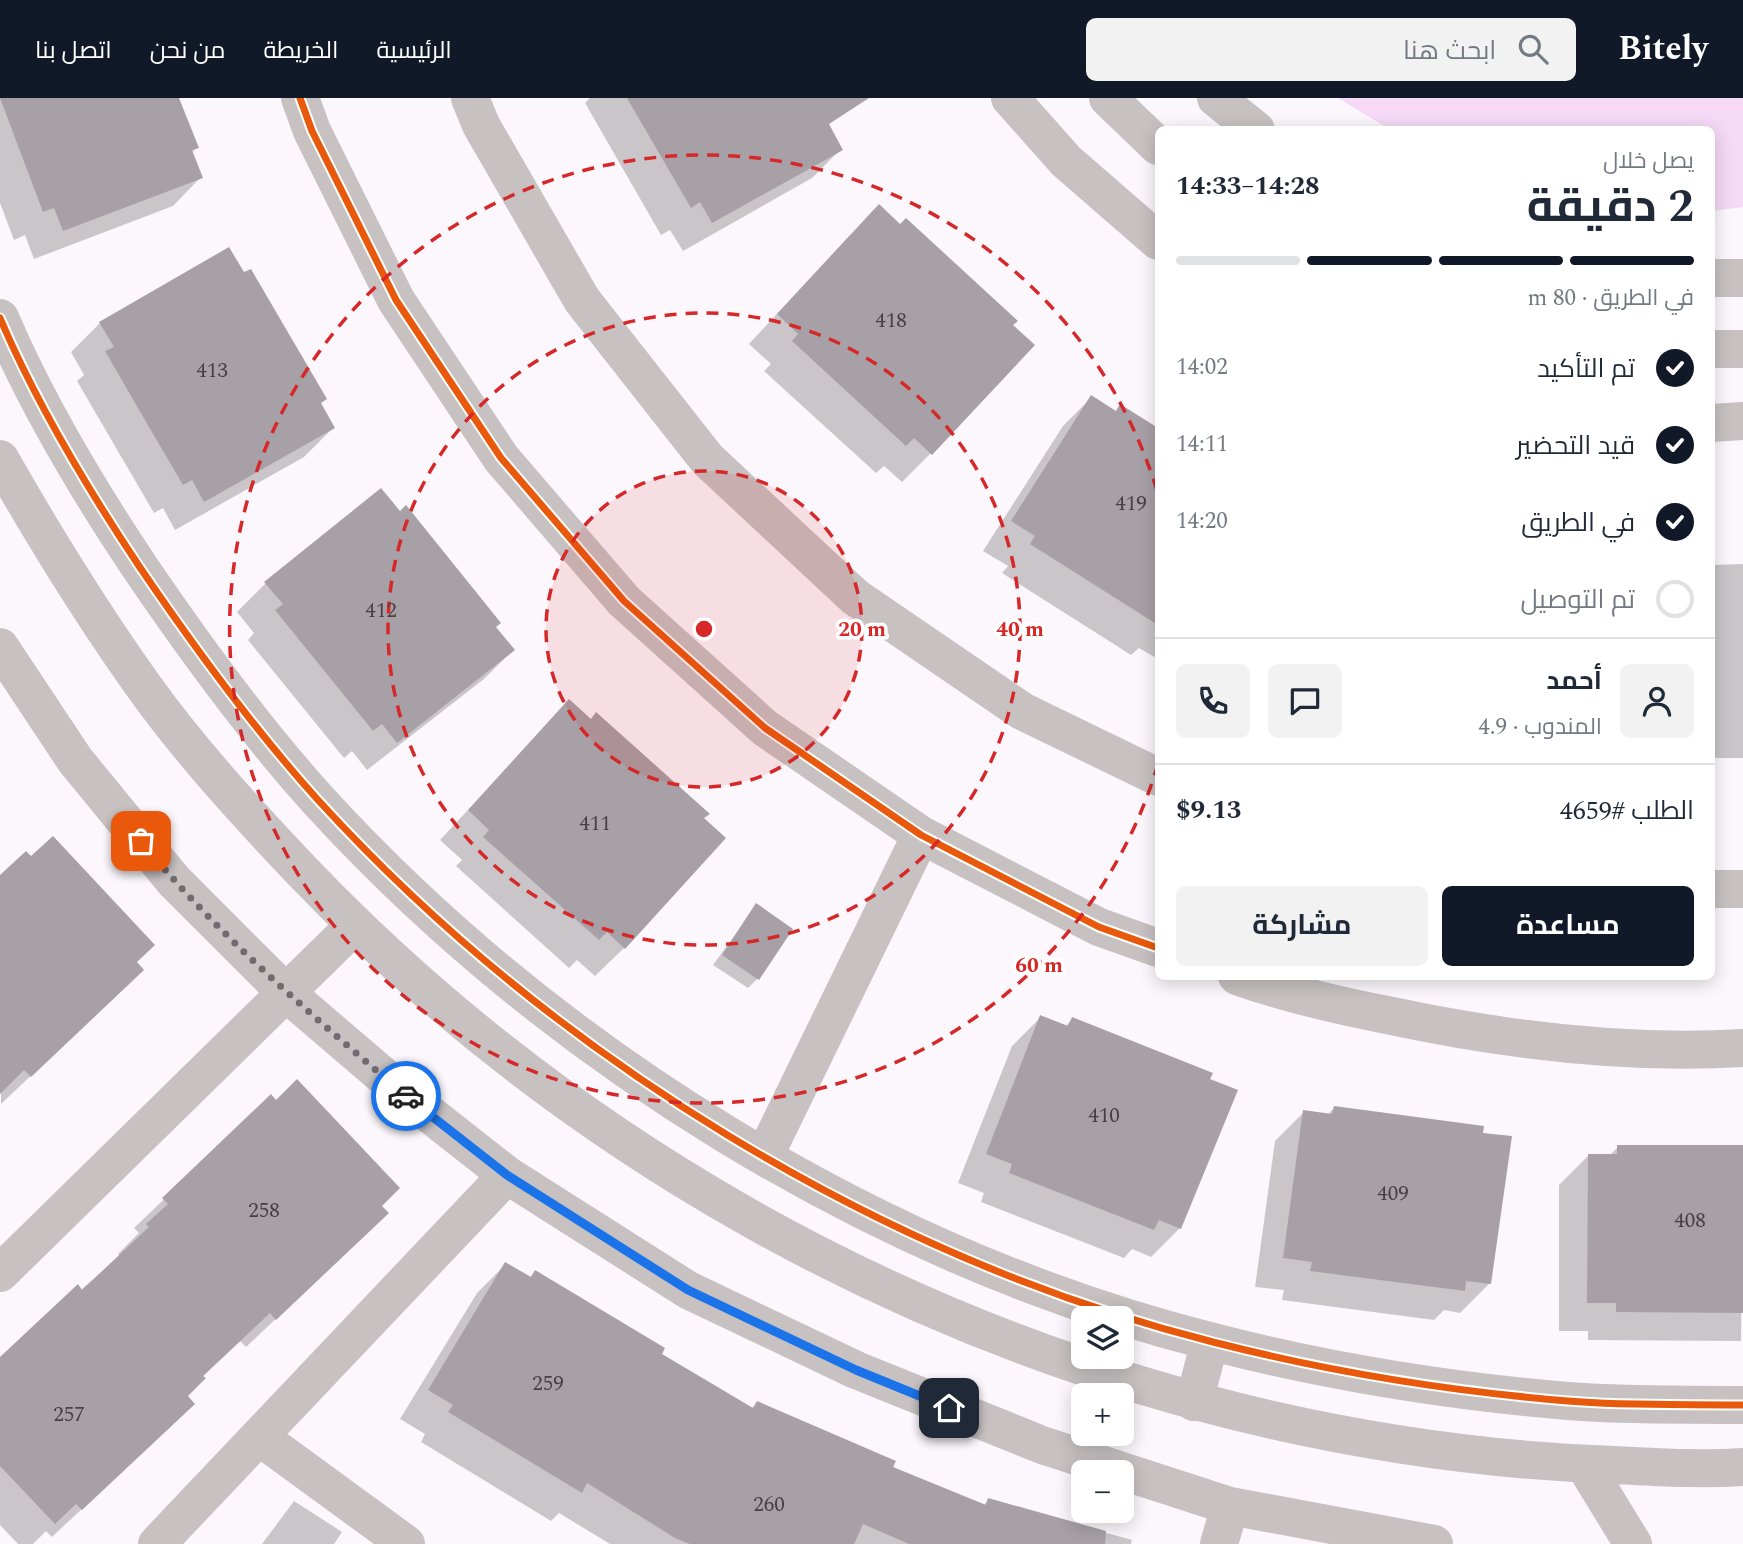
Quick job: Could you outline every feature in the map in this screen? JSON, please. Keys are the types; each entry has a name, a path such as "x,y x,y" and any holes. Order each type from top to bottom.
{"street":[{"path":"300,98 312,131 396,300 501,458 624,601 765,728 921,835 1099,927 1155,947"},
{"path":"470,98 481,125 582,300 707,459 855,597 1022,710 1155,776"},
{"path":"1010,98 1066,161 1155,238"},
{"path":"1108,98 1155,143"},
{"path":"1216,98 1251,126"},
{"path":"1715,278 1743,278"},
{"path":"0,318 91,494 197,653 318,800 465,943 604,1053 764,1157 907,1231 1056,1293 1210,1341 1390,1381 1573,1402 1743,1405"},
{"path":"1715,349 1743,349"},
{"path":"1715,423 1743,421"},
{"path":"0,459 55,555 144,687 244,810 354,926 476,1034 606,1131 744,1217 889,1292 1039,1353 1194,1402 1327,1433 1448,1452 1584,1464 1710,1469 1743,1467"},
{"path":"0,647 75,760 174,881 285,992 408,1098 507,1175 688,1290 856,1370 1042,1445 1230,1506 1434,1544"},
{"path":"764,1157 921,835"},
{"path":"1715,889 1743,889"},
{"path":"0,1273 354,926"},
{"path":"1248,980 1287,994 1483,1036 1682,1051 1743,1048"},
{"path":"156,1544 261,1438 507,1175"},
{"path":"1194,1402 1210,1341"},
{"path":"261,1438 406,1544"},
{"path":"1584,1464 1633,1544"},
{"path":"1219,1544 1230,1506"}],"shaded area":[{"path":"1338,98 1743,98 1743,207 1715,211 1715,126 1384,126"}],"building":[{"path":"0,98 179,98 199,148 192,150 203,178 63,231 54,208 43,212"},
{"path":"627,98 869,98 829,124 843,150 712,223 700,202 691,208"},
{"path":"879,204 900,224 906,218 1018,321 1013,325 1035,345 932,455 914,438 906,446 792,341 798,334 777,314"},
{"path":"229,247 244,272 251,269 327,399 321,403 335,428 204,502 192,480 183,485 149,427 105,351 114,347 99,322"},
{"path":"1091,395 1116,411 1120,404 1155,426 1155,623 1030,544 1035,536 1011,521"},
{"path":"381,488 400,511 406,505 501,623 496,627 515,650 397,743 382,724 373,731 275,610 283,604 264,582"},
{"path":"569,699 591,719 596,712 710,814 704,818 726,838 625,949 607,932 599,940 483,837 489,830 468,810"},
{"path":"53,836 155,945 137,962 144,970 31,1077 24,1070 0,1094 0,875 26,851 31,856"},
{"path":"756,903 793,929 759,980 722,955"},
{"path":"1040,1015 1068,1026 1072,1017 1213,1073 1210,1079 1238,1090 1181,1229 1159,1220 1154,1230 1009,1173 1012,1164 986,1154"},
{"path":"297,1079 400,1188 382,1206 389,1213 276,1320 270,1313 203,1376 206,1378 188,1396 195,1404 82,1510 76,1504 55,1524 0,1466 0,1357 78,1284 82,1290 149,1227 146,1224 168,1204 162,1198 271,1094 276,1100"},
{"path":"1334,1106 1484,1126 1483,1133 1512,1136 1491,1284 1466,1281 1465,1291 1310,1271 1312,1262 1283,1258 1303,1110 1332,1114"},
{"path":"1617,1145 1743,1145 1743,1313 1616,1312 1616,1303 1587,1303 1588,1154 1617,1154"},
{"path":"505,1262 531,1277 535,1270 665,1348 662,1354 753,1408 757,1401 896,1461 893,1467 986,1505 988,1498 1106,1531 1105,1544 909,1544 863,1524 854,1544 690,1544 675,1538 587,1483 582,1493 448,1412 453,1405 428,1390"}],"cycle path":[{"path":"300,98 312,131 396,300 501,458 624,601 765,728 921,835 1099,927 1155,947"},
{"path":"0,318 64,445 139,566 224,686 318,800 410,893 509,980 615,1061 727,1135 844,1200 964,1257 1088,1305 1213,1342 1345,1371 1478,1392 1590,1403 1743,1405"}],"way so far":[{"path":"141,841 174,881 285,992 406,1096"}],"route":[{"path":"406,1096 507,1175 688,1290 856,1370 949,1408"}]}
